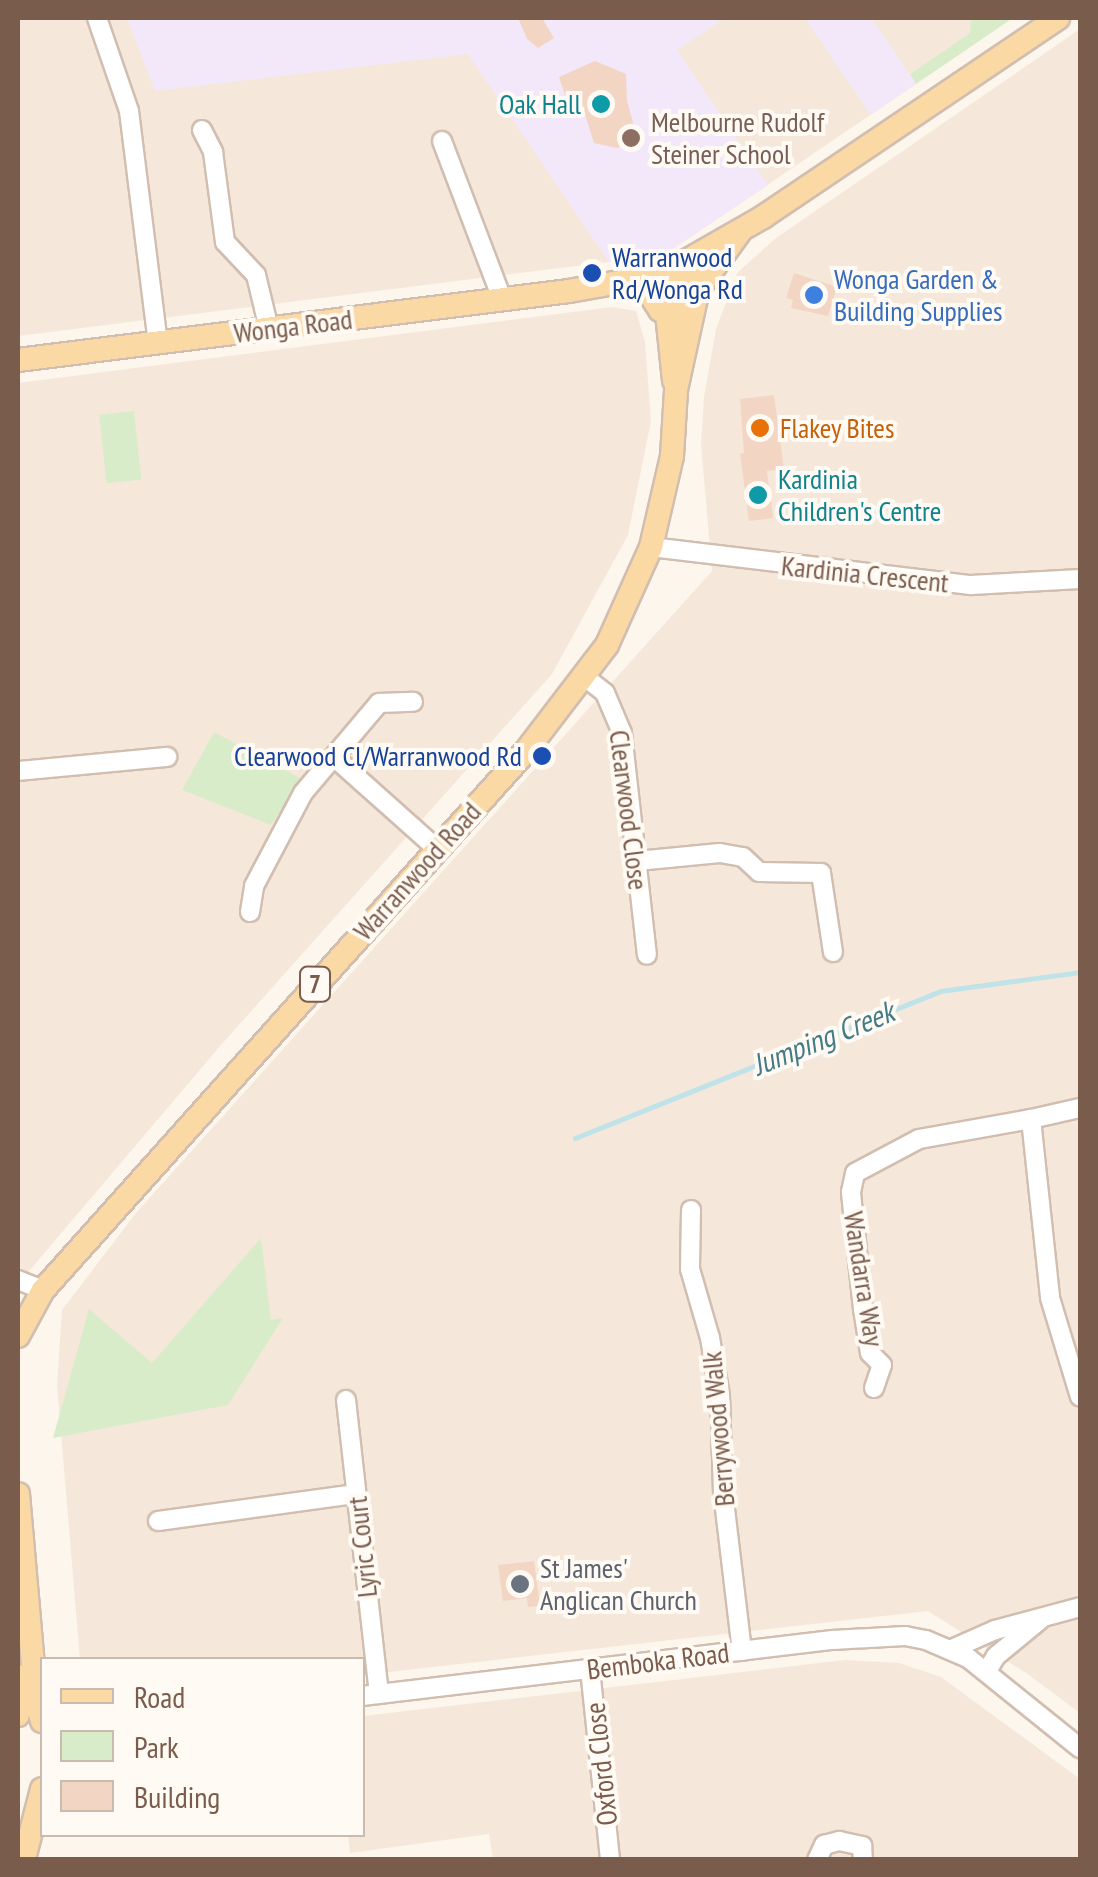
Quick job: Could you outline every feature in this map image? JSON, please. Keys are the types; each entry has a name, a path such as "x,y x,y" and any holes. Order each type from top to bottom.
{"main road":[{"name":"7","path":"662,288 1058,18"},
{"name":"7","path":"695,298 742,230"},
{"path":"686,273 695,298 681,314 662,288 686,273"},
{"name":"Wonga Road","path":"18,360 569,291 662,288"},
{"name":"Warranwood Road","path":"662,288 676,390"},
{"name":"Warranwood Road","path":"43,1290 586,678 621,618 651,547 674,446 676,390 695,298"},
{"name":"7","path":"18,1336 43,1290"},
{"path":"18,1494 40,1704"},
{"path":"18,1714 34,1651"},
{"path":"23,1850 40,1793"},
{"path":"18,1806 23,1850"}],"street":[{"path":"97,18 129,111 158,343"},
{"path":"202,130 213,152 225,242 256,275 268,329"},
{"path":"442,141 502,299"},
{"name":"Kardinia Crescent","path":"651,547 971,586 1080,578"},
{"name":"Clearwood Close","path":"586,678 604,693 622,733 647,955"},
{"path":"250,912 254,886 303,793 380,704 413,702"},
{"path":"18,771 167,757"},
{"path":"335,758 437,849"},
{"path":"637,861 720,852 743,858 759,872 822,872 833,952"},
{"name":"Wandarra Way","path":"874,1388 882,1366 870,1353 851,1192 855,1172 919,1140 1080,1108"},
{"path":"1031,1119 1050,1298 1080,1397"},
{"name":"Berrywood Walk","path":"690,1210 690,1269 710,1338 720,1396 723,1492 742,1651"},
{"path":"18,1280 43,1290"},
{"name":"Lyric Court","path":"346,1400 371,1695"},
{"path":"158,1520 356,1494"},
{"path":"952,1649 1080,1607"},
{"path":"988,1672 996,1656 1045,1616"},
{"name":"Bemboka Road","path":"371,1695 889,1635 952,1649 988,1672 1080,1748"},
{"path":"34,1651 40,1669"},
{"name":"Oxford Close","path":"590,1670 610,1860"},
{"path":"817,1860 824,1845 840,1841 862,1846 863,1860"}],"shaded area":[{"path":"18,18 971,18 971,33 910,74 916,84 664,255 18,336"},
{"name":"Melbourne Rudolf Steiner School","path":"127,18 725,18 677,50 768,185 664,255 609,262 468,54 155,91"},
{"name":"Melbourne Rudolf Steiner School","path":"805,18 871,18 916,84 871,115"},
{"path":"1080,29 1080,1713 1029,1675 928,1611 365,1675 365,1657 80,1657 57,1386 62,1310 136,1213 712,571 701,445 704,397 716,329 737,273 776,238"},
{"path":"612,307 636,311 645,342 651,421 628,535 552,674 221,1045 18,1284 18,383"},
{"path":"845,1660 899,1663 941,1677 1080,1779 1080,1859 493,1860 489,1834 350,1853 348,1837 365,1837 365,1716"}],"green space":[{"path":"971,18 1013,18 916,84 910,74 970,33"},
{"path":"134,411 141,480 106,483 99,415"},
{"path":"214,732 302,779 271,825 182,790"},
{"path":"261,1238 271,1320 283,1318 228,1405 53,1438 89,1309 152,1363"}],"building":[{"path":"518,18 542,18 554,38 538,48 527,39"},
{"name":"Oak Hall","path":"595,61 626,74 627,101 638,140 617,148 594,143 583,108 567,101 559,77"},
{"path":"794,273 837,287 828,316 791,308 793,300 786,298"},
{"path":"774,395 784,469 767,471 773,518 749,521 740,454 744,453 740,399"},
{"path":"534,1561 540,1606 528,1607 527,1598 503,1601 498,1565"}],"waterway":[{"name":"Jumping Creek","path":"575,1138 940,991 1080,972"}],"place":[{"name":"Oak Hall","path":"601,104"},
{"name":"Melbourne Rudolf Steiner School","path":"631,138"},
{"name":"Warranwood Rd/Wonga Rd","path":"592,273"},
{"name":"Wonga Garden & Building Supplies","path":"814,295"},
{"name":"Flakey Bites","path":"760,428"},
{"name":"Kardinia Children's Centre","path":"758,495"},
{"name":"Clearwood Cl/Warranwood Rd","path":"542,756"},
{"name":"St James' Anglican Church","path":"520,1584"}]}
